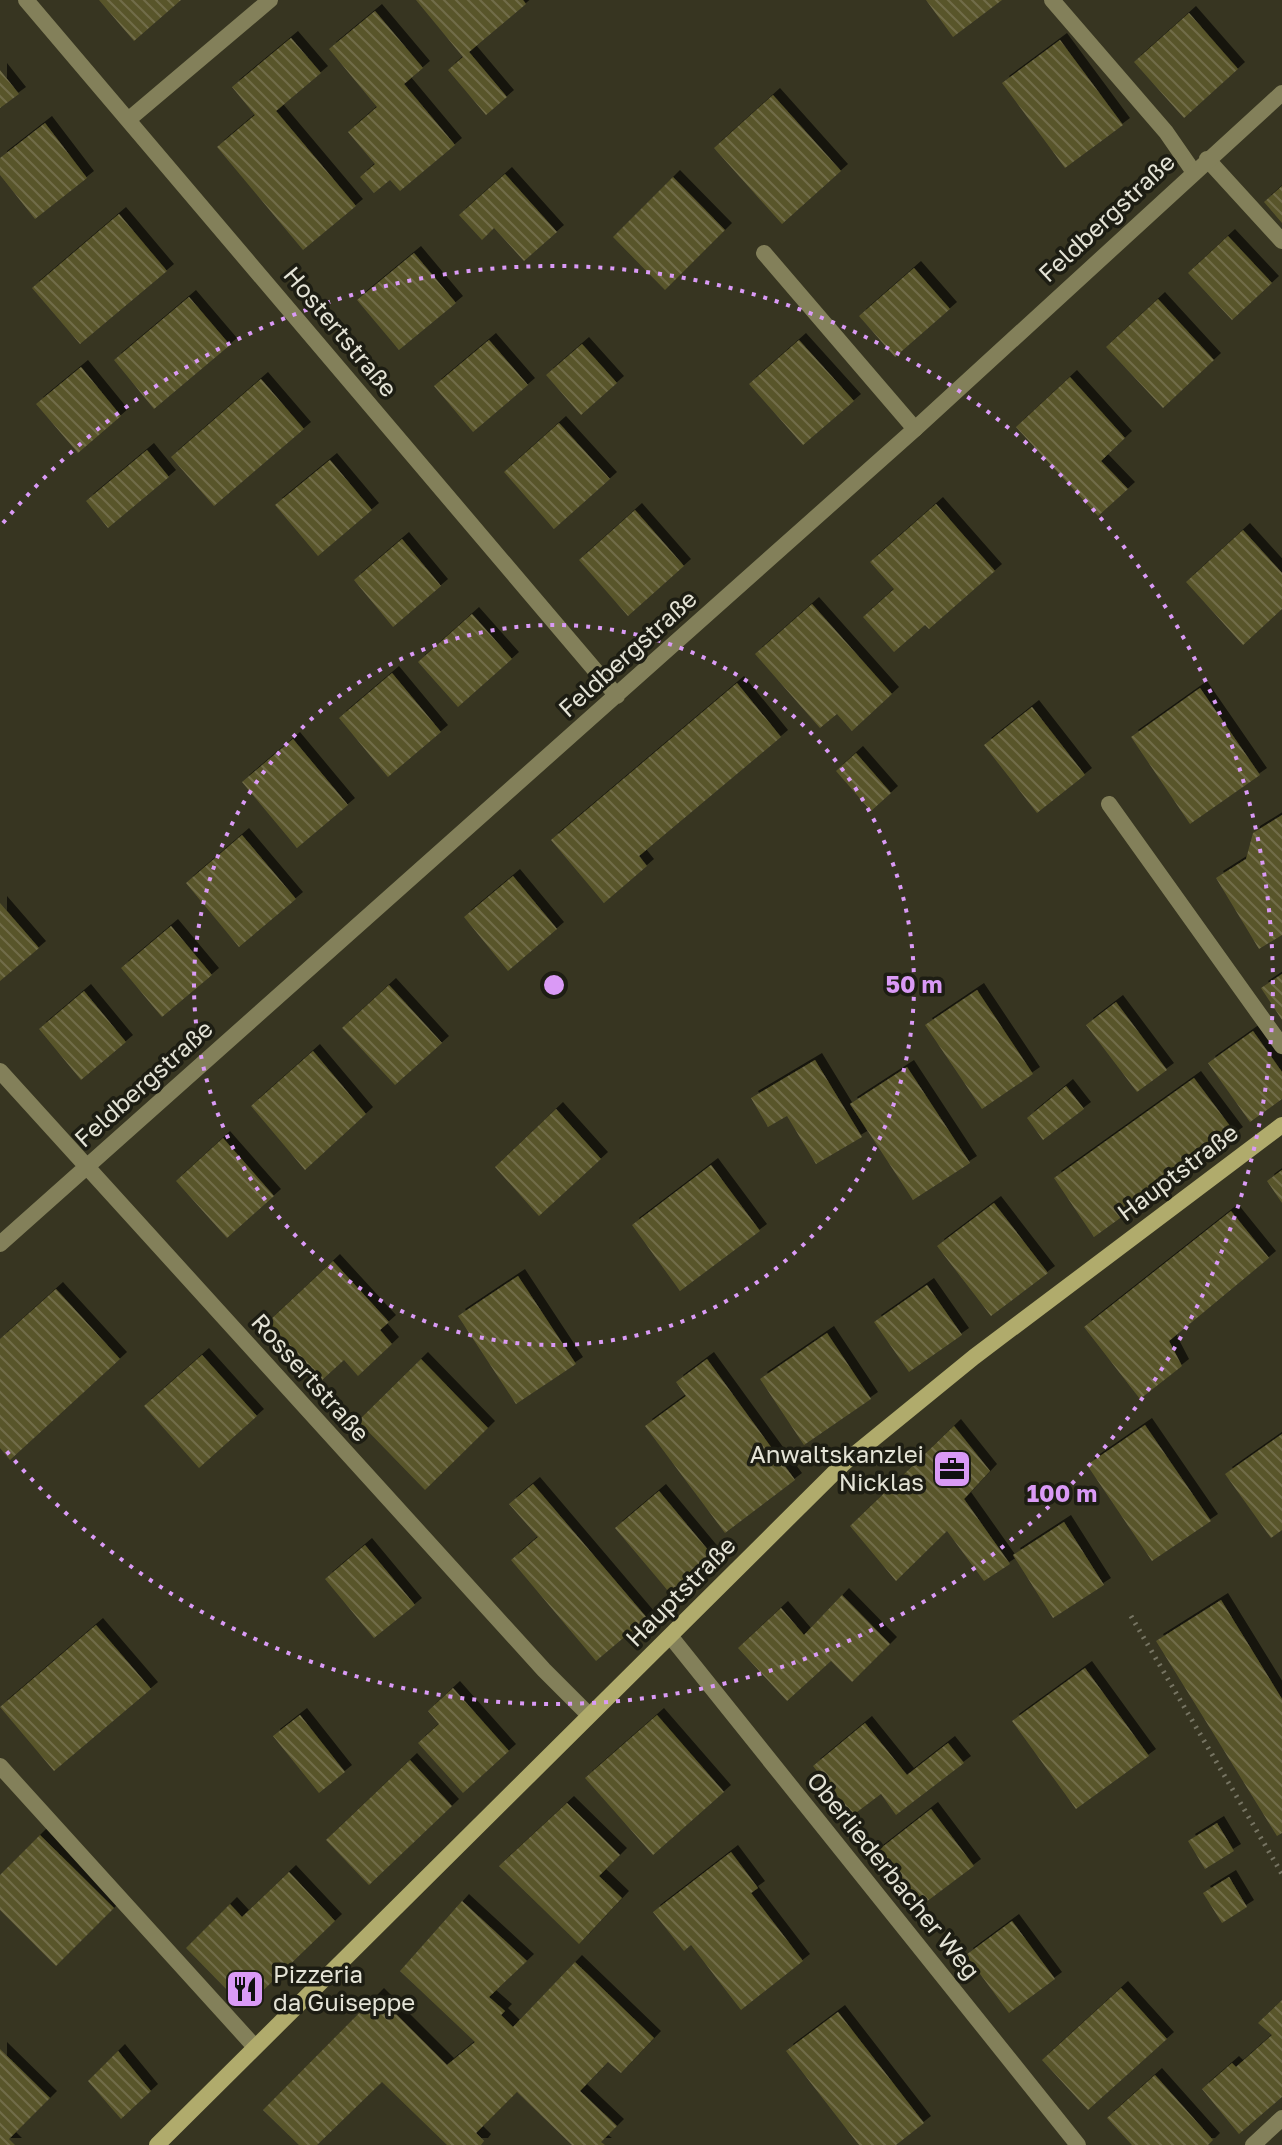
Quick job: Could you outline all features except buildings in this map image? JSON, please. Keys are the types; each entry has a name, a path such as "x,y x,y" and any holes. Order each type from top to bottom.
{"street":[{"name":"Hostertstraße","path":"26,0 617,696"},
{"path":"128,120 270,0"},
{"path":"1052,0 1166,132 1193,171"},
{"name":"Feldbergstraße","path":"0,1244 915,429 1193,171 1282,93"},
{"path":"1207,159 1282,241"},
{"path":"764,253 915,429"},
{"path":"1109,804 1282,1046"},
{"name":"Rossertstraße","path":"0,1071 589,1715"},
{"name":"Hauptstraße","path":"157,2145 844,1463 974,1357 1282,1125"},
{"name":"Oberliederbacher Weg","path":"671,1637 1078,2145"},
{"path":"0,1766 255,2047"},
{"path":"1253,2145 1282,2118"}],"path":[{"path":"1131,1616 1282,1874"}],"place":[{"name":"Anwaltskanzlei Nicklas","path":"952,1469"},
{"name":"Pizzeria da Guiseppe","path":"245,1989"}]}
